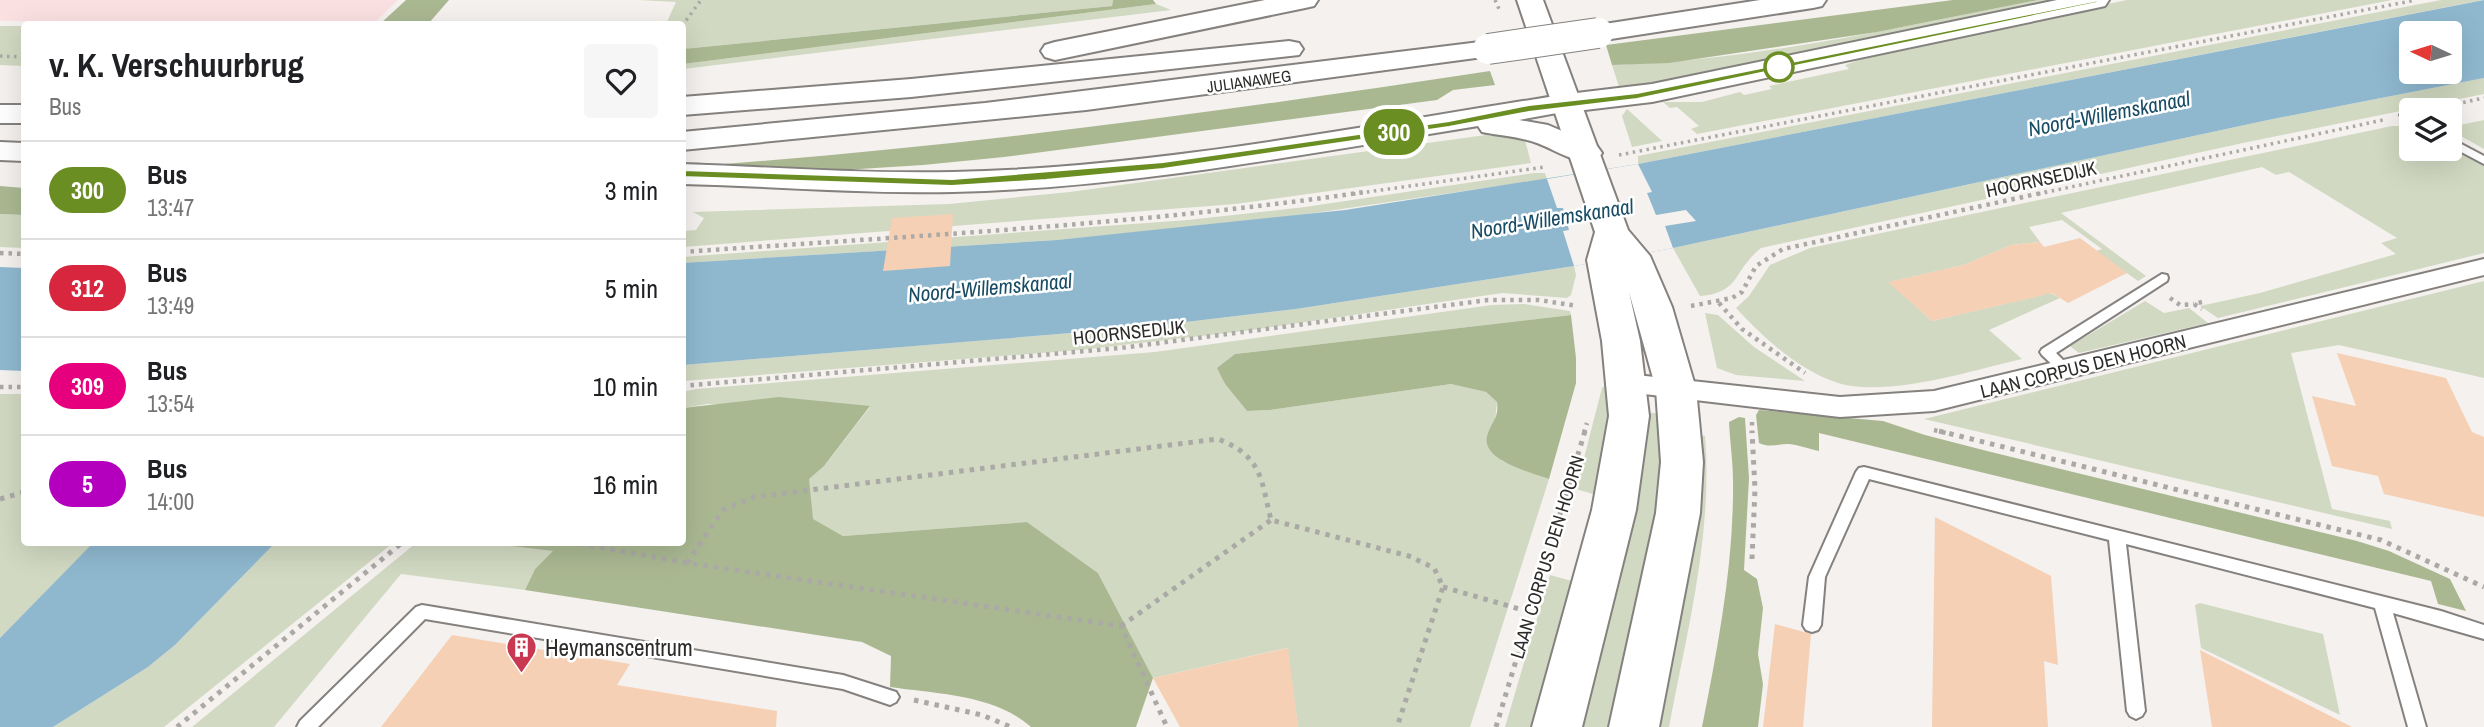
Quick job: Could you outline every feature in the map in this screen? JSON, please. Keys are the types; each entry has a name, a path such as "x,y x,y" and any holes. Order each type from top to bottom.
{"main road":[{"path":"686,104 1020,57 1305,0"},
{"path":"1530,0 1568,103 1599,160 1616,249 1629,416 1614,509 1557,727"},
{"name":"JULIANAWEG","path":"1593,21 1655,0"},
{"name":"JULIANAWEG","path":"686,105 787,99 1232,56 1494,20 1593,21 1813,0"},
{"path":"686,174 952,182 1163,165 1449,124 1568,103 1653,93 2096,0"},
{"name":"JULIANAWEG","path":"686,141 914,122 1099,101 1494,20"},
{"path":"0,114 21,114"},
{"path":"1449,124 1502,125 1528,130 1599,160"},
{"path":"0,151 21,152"},
{"path":"1616,249 1654,307 1676,389 1682,462 1678,513 1634,727"}],"street":[{"name":"LAAN CORPUS DEN HOORN","path":"1627,383 1840,407 1934,401 2067,371 2484,267"}],"lane":[{"path":"2462,148 2484,161"},
{"path":"2067,371 2047,352 2162,278"},
{"path":"1812,625 1817,577 1864,472 2382,603 2484,632"},
{"path":"2117,536 2136,711"},
{"path":"2382,603 2417,727"},
{"path":"306,727 422,612 843,682 890,697"}],"path":[{"path":"686,21 701,0"},
{"path":"1599,160 2416,0"},
{"path":"0,56 21,57"},
{"path":"2462,103 2484,98"},
{"name":"HOORNSEDIJK","path":"1698,306 1718,303 1742,292 1756,266 1783,249 2399,119"},
{"path":"686,252 1072,225 1249,209 1552,166"},
{"path":"0,253 21,254"},
{"name":"HOORNSEDIJK","path":"686,386 1121,348 1488,300 1539,300 1577,306"},
{"path":"1718,303 1764,347 1807,374"},
{"path":"0,387 21,387"},
{"path":"1751,397 1755,489 1752,559"},
{"path":"1871,407 1923,427 1971,441 2381,540 2484,587"},
{"name":"LAAN CORPUS DEN HOORN","path":"1496,727 1590,411"},
{"path":"687,563 723,510 754,497 1218,439 1237,444 1250,453 1262,473 1271,520"},
{"path":"0,499 21,493"},
{"path":"591,546 687,563 1121,626 1271,520 1409,556 1434,568 1443,587 1397,727"},
{"path":"177,727 398,546"},
{"path":"1443,587 1530,612"},
{"path":"1121,626 1167,727"},
{"path":"890,697 945,705 982,715 1011,727"}],"shaded area":[{"path":"0,0 398,0 376,21 0,21"}],"green space":[{"path":"406,0 449,0 431,21 383,21"},
{"path":"639,0 1113,0 1112,6 686,49 686,21 667,21 676,2"},
{"path":"1113,0 1153,0 1156,4 686,64 686,49 1112,6"},
{"path":"1953,0 2038,0 1877,32 1669,63 1612,65 1606,45"},
{"path":"2038,0 2069,0 1681,83 1620,90 1612,65 1772,50"},
{"path":"2127,0 2392,0 1697,134 1691,129 1699,126 1677,107 1670,108 1663,102 1702,102 1740,92 1744,95 1772,89 1769,86 1849,69 1845,65 1895,48"},
{"path":"2441,0 2483,0 1638,164 1638,156"},
{"path":"1156,4 1171,10 686,69 686,64"},
{"path":"0,26 21,26 21,66 0,65"},
{"path":"1490,71 1495,85 1453,90 1437,100 1004,157 828,171 696,166 995,138 1292,100"},
{"path":"2484,78 2484,94 2462,98 2399,98 2399,111 1761,248 1730,285 1713,294 1700,296 1673,248 2268,120"},
{"path":"1627,109 1662,141 1632,147 1622,116"},
{"path":"2484,120 2484,149 2462,137 2462,125"},
{"path":"2392,126 2399,126 2399,161 2462,161 2462,153 2484,166 2484,253 2218,318 2200,306 2260,293 2396,254 2381,243 2397,238 2289,172 2276,175 2262,167 2061,213 2146,276 2138,281 2096,251 2102,249 2062,220 2029,227 2040,242 2011,245 1964,265 1889,282 1932,321 2051,293 2060,298 1989,330 2022,359 1905,385 1858,387 1823,377 1770,341 1736,308 1749,296 1770,265 1810,248"},
{"path":"1486,135 1517,136 1525,140 1531,163 1235,204 686,247 686,231 696,230 704,218 693,212 949,204 1070,192"},
{"path":"1534,173 1545,173 1547,179 1266,220 1057,240 686,263 686,257 1188,220 1305,207"},
{"path":"0,186 21,188 21,215 0,214"},
{"path":"0,214 21,215 21,248 0,247"},
{"path":"1574,266 1576,275 1571,295 1567,298 1502,293 1244,331 1079,350 686,381 686,365 1144,327 1296,309"},
{"path":"2484,281 2484,378 2339,345 2291,353 2332,509 2390,521 2392,529 1924,419"},
{"path":"2145,301 2164,313 2189,308 2208,323 2079,353 2070,346"},
{"path":"1524,304 1570,311 1571,315 1235,354 1218,368 1225,384 1247,411 1451,384 1486,392 1497,402 1495,422 1487,435 1502,461 1549,479 1470,727 1298,727 1287,648 1153,678 1098,573 1027,522 843,536 812,519 808,479 824,466 870,407 707,404 686,408 686,391 696,389 1155,352 1492,305"},
{"path":"1705,313 1718,315 1754,347 1805,381 1736,375 1717,368"},
{"path":"1571,315 1576,383 1549,479 1508,463 1490,451 1488,433 1496,415 1497,402 1486,392 1451,384 1247,411 1225,384 1217,368 1235,354"},
{"path":"1607,384 1612,387 1596,495 1576,489 1602,388"},
{"path":"0,394 21,394 21,546 91,546 0,638"},
{"path":"779,397 870,406 824,466 809,479 813,519 843,536 1027,522 1098,573 1153,678 1136,727 1031,727 1016,716 982,702 890,687 891,656 862,642 525,590 535,569 553,551 510,546 686,546 686,408"},
{"path":"1759,410 1883,421 1987,451 2357,541 2389,551 2450,579 2466,611 2438,604 2431,581 1819,433 1819,451 1789,444 1770,446 1759,443 1756,415"},
{"path":"1647,412 1659,414 1660,476 1657,513 1610,727 1578,727"},
{"path":"1739,417 1745,418 1749,478 1744,570 1757,579 1763,608 1758,654 1763,684 1758,727 1702,727 1719,635 1731,543 1733,481 1729,422"},
{"path":"1697,435 1705,436 1702,546 1669,727 1658,727"},
{"path":"272,546 389,546 164,727 53,727 148,667 175,645"},
{"path":"412,546 511,546 554,551 535,569 525,590 401,574 274,727 192,727"},
{"path":"1550,575 1572,581 1532,727 1505,727"},
{"path":"2200,603 2323,634 2340,715 2201,648 2195,605"}],"water":[{"name":"Noord-Willemskanaal","path":"2484,0 2484,78 2462,82 2462,21 2399,21 2399,84 2453,84 2268,120 1673,248 1296,309 1144,327 686,365 686,263 1057,240 1345,210 1638,164"},
{"path":"0,267 21,268 21,371 0,370"},
{"path":"90,546 272,546 175,645 148,667 53,727 0,727 0,638"}],"pier":[{"path":"1638,164 1652,192 1647,193 1656,215 1686,210 1696,221 1665,226 1673,248 1574,266 1563,231 1569,230 1563,208 1557,208 1547,179"}],"building":[{"path":"953,214 950,266 883,271 892,218"},
{"path":"2080,238 2127,273 2068,303 2052,293 1932,321 1888,282 1964,265 2011,245 2040,242 2044,247"},
{"path":"2337,353 2446,378 2472,432 2484,437 2484,517 2384,494 2378,476 2332,466 2312,396 2356,406"},
{"path":"1935,517 2051,576 2058,665 2044,661 2048,727 1932,727"},
{"path":"1775,624 1811,634 1803,727 1763,727"},
{"name":"Heymanscentrum","path":"452,635 630,664 617,685 777,711 776,727 381,727"},
{"path":"1288,648 1298,727 1180,727 1153,678"},
{"path":"2200,650 2352,727 2212,727"}],"bus line":[{"name":"300","path":"686,174 952,182 1046,177 1163,165 1449,124 1529,108 1637,96 2096,0"}],"place":[{"name":"Heymanscentrum","path":"522,675"}]}
